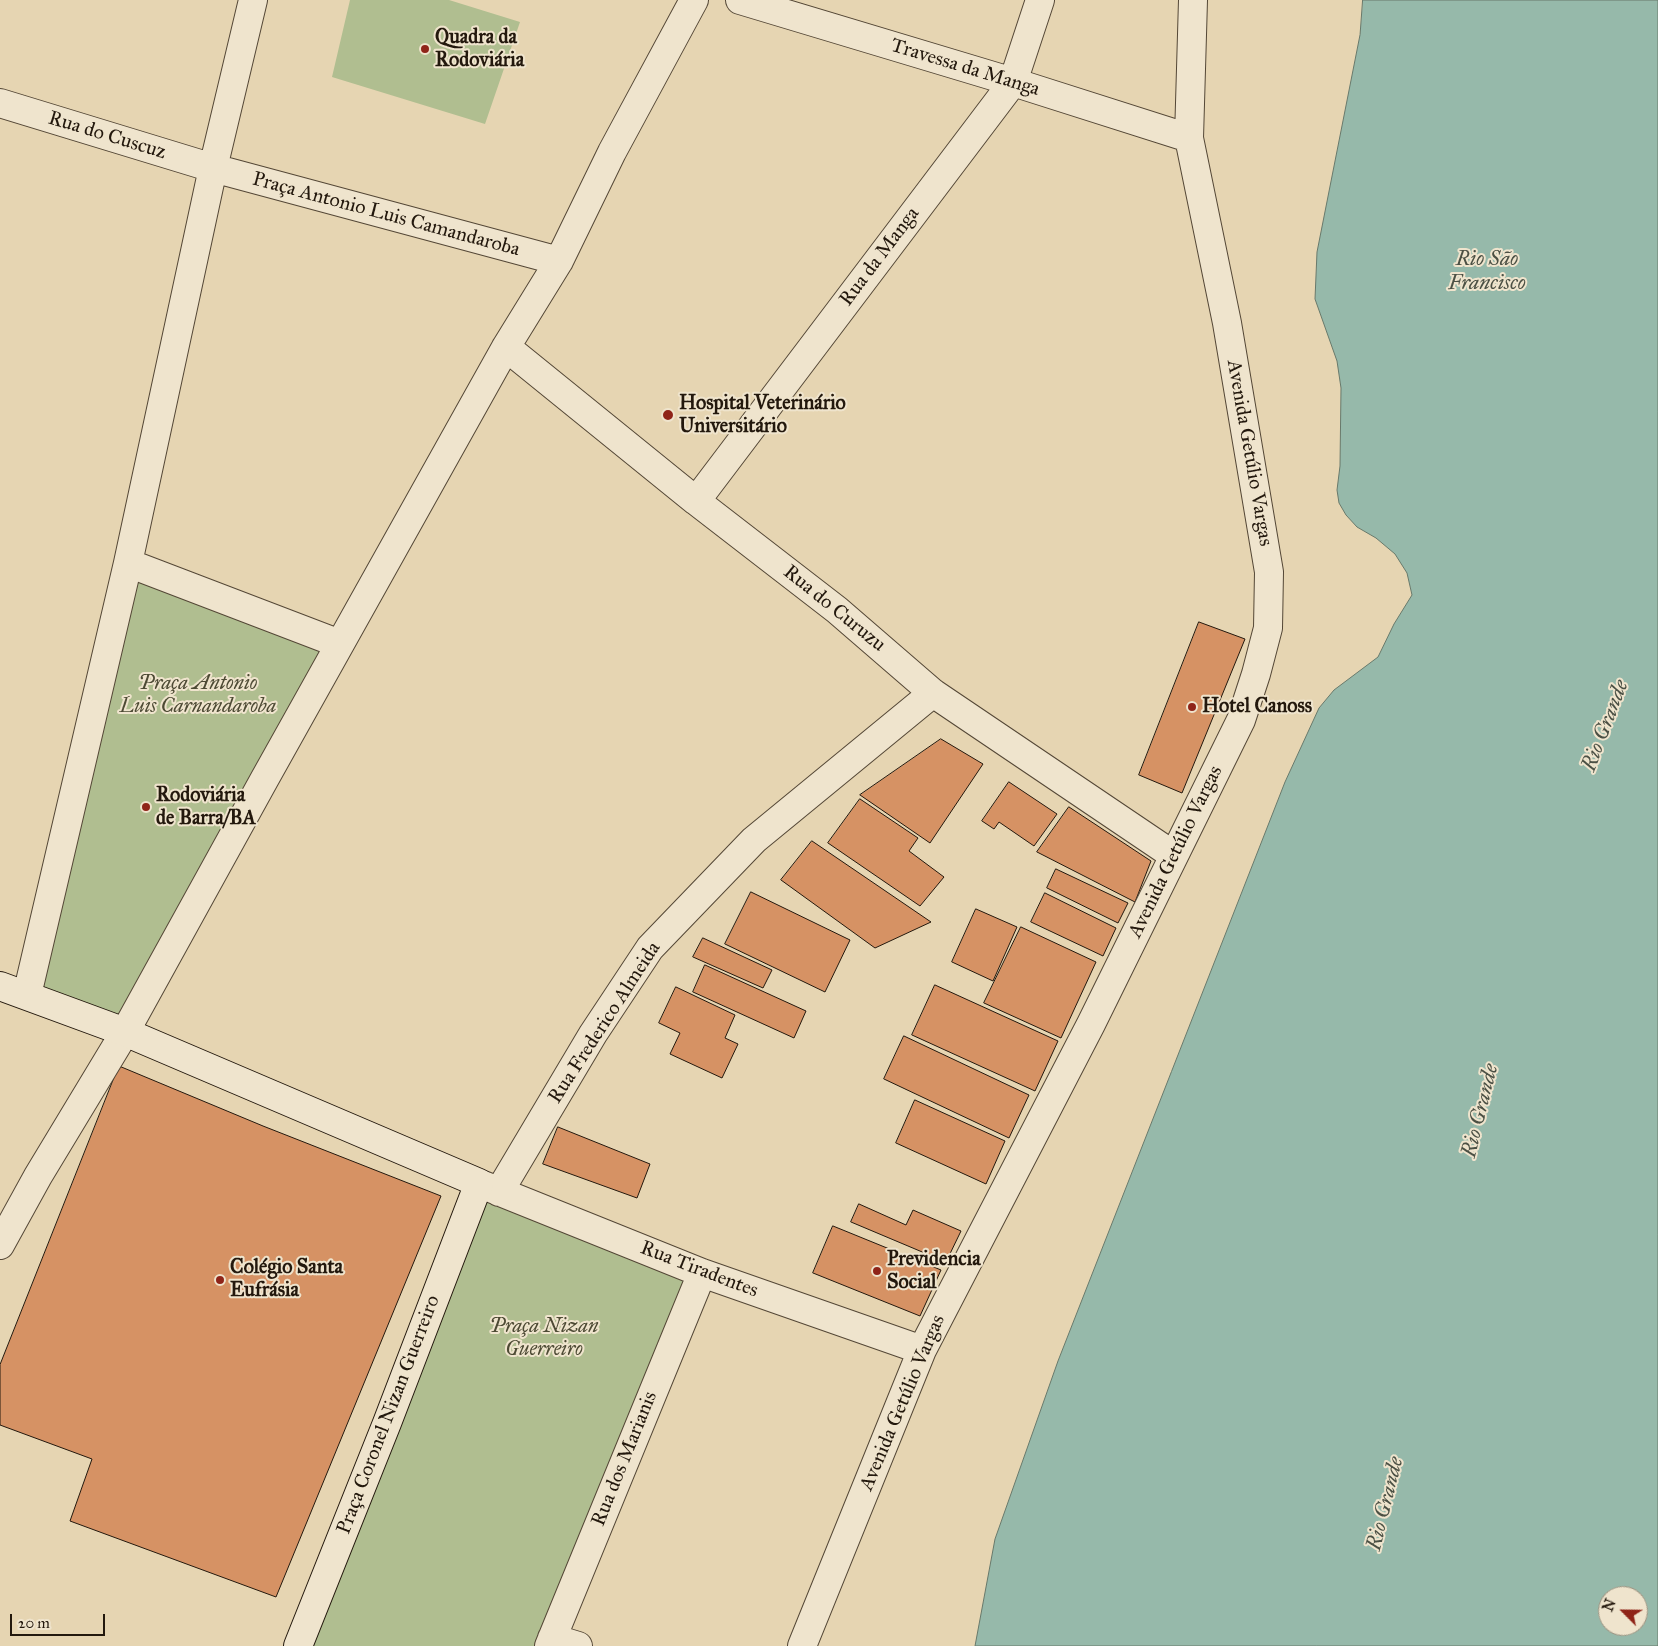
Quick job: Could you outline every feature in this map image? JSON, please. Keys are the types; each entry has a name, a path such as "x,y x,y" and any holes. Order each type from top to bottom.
{"street":[{"path":"27,995 128,563 214,168 253,0"},
{"path":"0,1245 38,1176 125,1032 506,346 559,261 612,152 694,0"},
{"name":"Travessa da Manga","path":"740,0 1013,82 1189,138"},
{"name":"Rua da Manga","path":"696,501 1013,82 1040,0"},
{"name":"Avenida Getúlio Vargas","path":"802,1646 922,1350 1086,1032 1242,720 1268,628 1269,572 1227,323 1189,138 1193,0"},
{"name":"Rua do Cuscuz","path":"0,103 214,168"},
{"name":"Praça Antonio Luis Camandaroba","path":"214,168 559,261"},
{"name":"Rua do Curuzu","path":"506,346 696,501 837,610 933,693 1173,855"},
{"path":"128,563 340,644"},
{"name":"Rua Frederico Almeida","path":"489,1187 650,948 754,840 933,693"},
{"name":"Rua Tiradentes","path":"0,986 125,1032 489,1187 702,1273 922,1350"},
{"name":"Praça Coronel Nizan Guerreiro","path":"298,1646 387,1423 489,1187"},
{"name":"Rua dos Marianis","path":"551,1642 702,1273"},
{"path":"551,1642 578,1646"}],"green space":[{"name":"Quadra da Rodoviária","path":"350,0 449,0 520,22 485,124 332,77"},
{"name":"Praça Antonio Luis Carnandaroba","path":"128,563 340,644 125,1032 27,995"},
{"name":"Praça Nizan Guerreiro","path":"482,1194 690,1276 534,1646 306,1646"}],"water":[{"path":"1363,0 1658,0 1658,1646 975,1646 995,1539 1058,1361 1285,782 1319,708 1334,690 1378,657 1394,624 1412,595 1407,573 1395,554 1376,538 1357,527 1346,515 1339,503 1337,490 1340,466 1341,388 1337,361 1315,299 1317,252 1360,35"}],"building":[{"name":"Hotel Canoss","path":"1199,622 1245,639 1182,793 1139,775"},
{"path":"941,739 983,764 930,843 860,795"},
{"path":"1009,782 1057,814 1034,846 999,822 994,829 982,821"},
{"path":"860,799 918,838 909,851 944,877 920,906 828,843"},
{"path":"1069,807 1151,861 1135,902 1037,852"},
{"path":"812,841 931,922 875,948 781,880"},
{"path":"1056,869 1128,903 1118,923 1047,888"},
{"path":"751,892 850,940 825,992 725,944"},
{"path":"1045,893 1116,928 1103,956 1031,922"},
{"path":"976,909 1017,927 993,981 952,962"},
{"path":"1021,927 1096,962 1061,1038 984,1003"},
{"path":"703,938 772,970 763,988 693,957"},
{"path":"705,965 806,1011 794,1038 693,992"},
{"path":"935,985 1058,1041 1035,1091 912,1035"},
{"path":"676,987 735,1015 725,1038 738,1044 722,1078 670,1054 680,1033 659,1023"},
{"path":"904,1036 1029,1095 1009,1138 884,1079"},
{"name":"Colégio Santa Eufrásia","path":"119,1066 263,1126 441,1196 276,1597 70,1521 92,1459 0,1425 0,1365"},
{"path":"915,1100 1005,1141 986,1184 896,1143"},
{"path":"558,1127 650,1164 637,1198 543,1164"},
{"path":"859,1204 906,1225 913,1210 961,1231 946,1262 851,1222"},
{"name":"Previdencia Social","path":"833,1226 941,1270 920,1316 813,1273"}],"place":[{"name":"Quadra da Rodoviária","path":"425,49"},
{"name":"Hospital Veterinário Universitário","path":"668,415"},
{"name":"Hotel Canoss","path":"1192,707"},
{"name":"Rodoviária de Barra/BA","path":"146,807"},
{"name":"Previdencia Social","path":"877,1271"},
{"name":"Colégio Santa Eufrásia","path":"220,1280"}],"water label":[{"name":"Rio São Francisco","path":"1487,272"},
{"name":"Rio Grande","path":"1606,726"},
{"name":"Rio Grande","path":"1481,1111"},
{"name":"Rio Grande","path":"1386,1504"}]}
